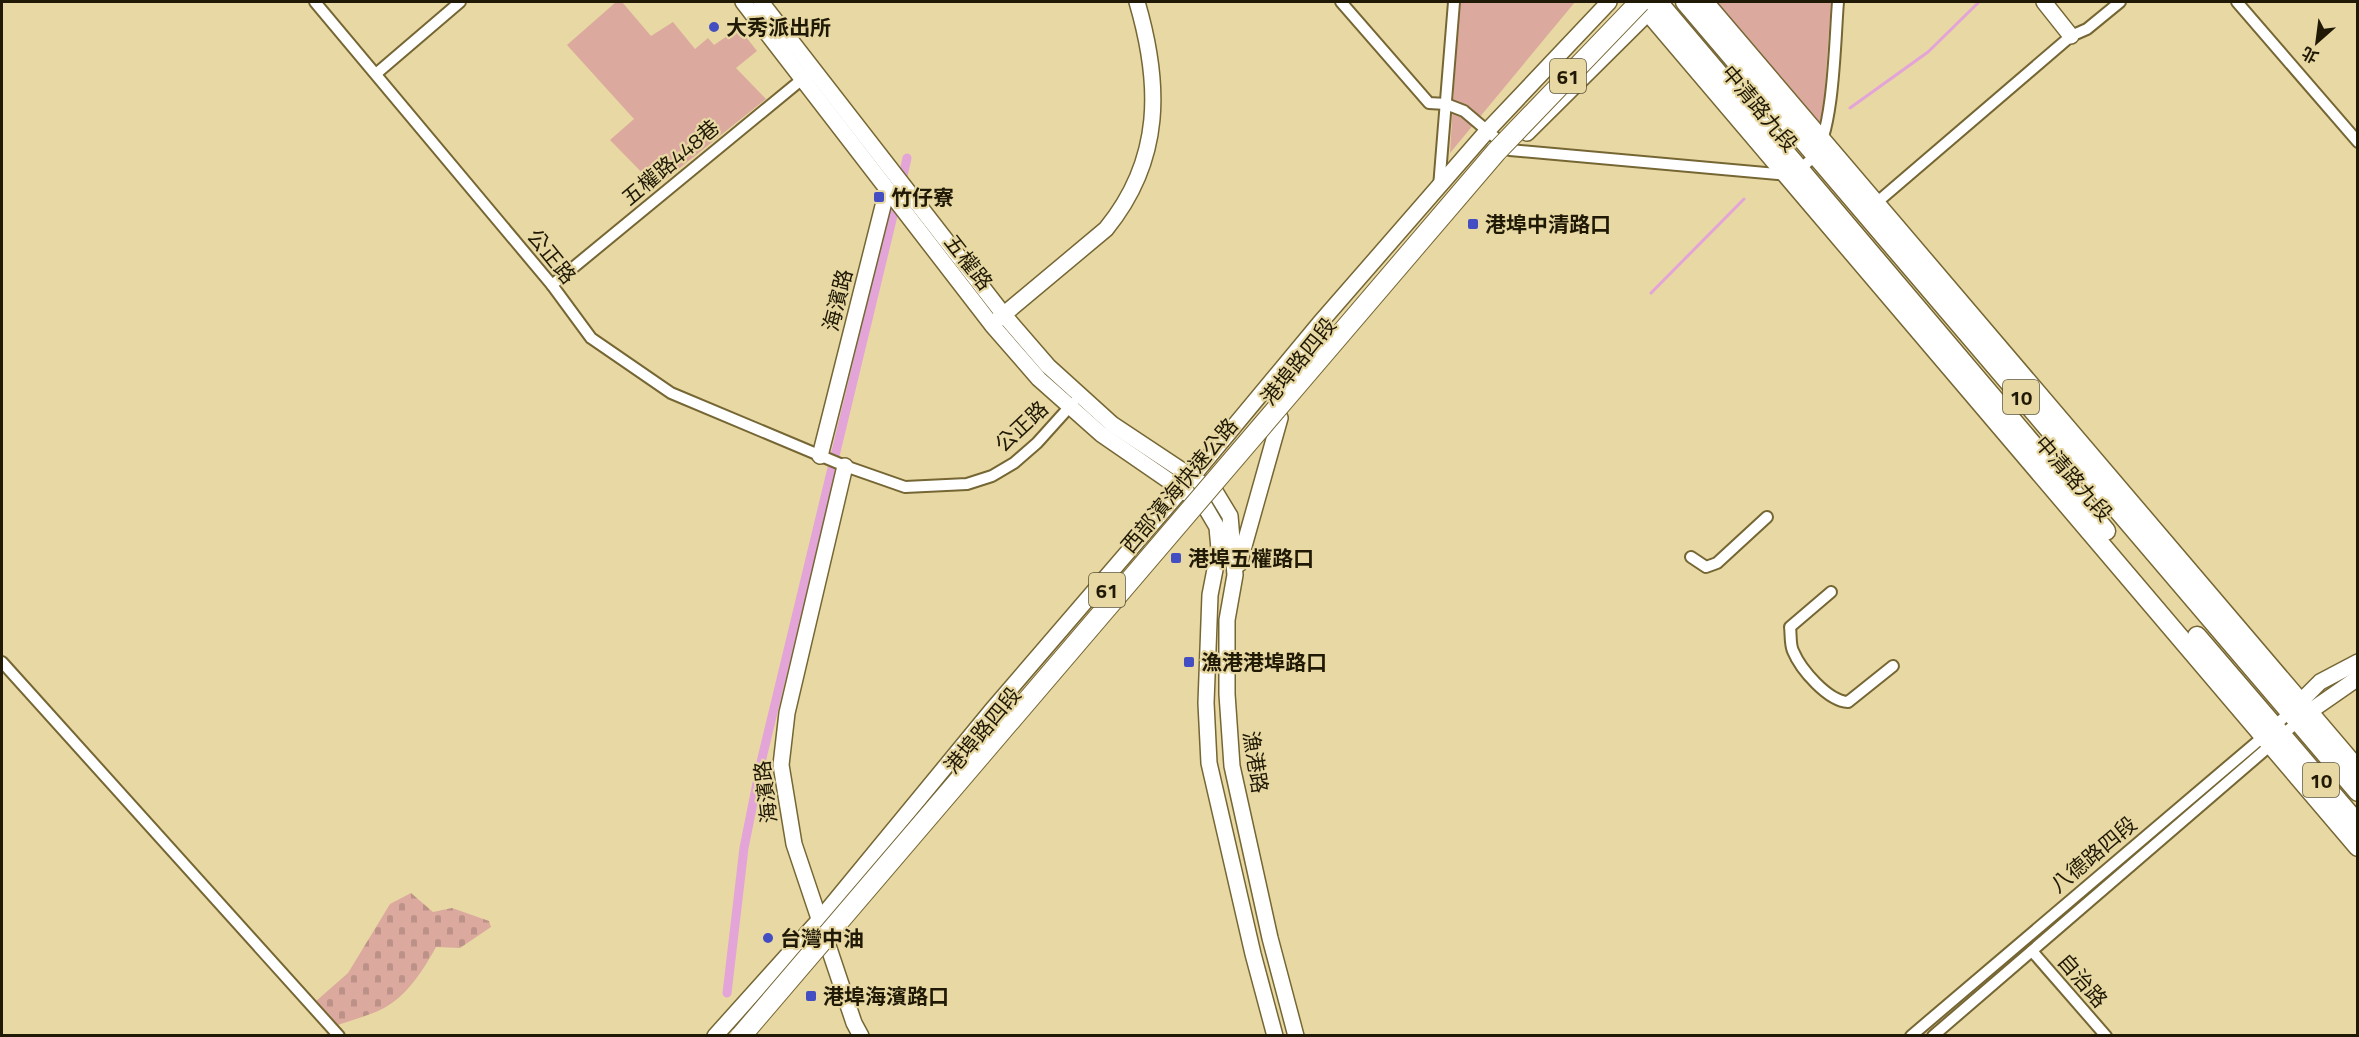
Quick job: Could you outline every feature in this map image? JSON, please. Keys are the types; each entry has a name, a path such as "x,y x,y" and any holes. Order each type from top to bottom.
{"highway":[{"name":"西部濱海快速公路","path":"726,1035 1487,144 1623,2"},
{"name":"西部濱海快速公路","path":"741,1035 1496,152 1651,3"}],"main road":[{"name":"中清路九段","path":"1685,2 1875,204 2299,712 2358,792"},
{"name":"中清路九段","path":"1704,2 1818,146 2299,712 2358,770"},
{"name":"中清路九段","path":"1651,3 1794,172 2166,601 2274,736 2358,847"},
{"name":"中清路九段","path":"2274,736 2358,824"}],"street":[{"name":"公正路","path":"315,2 377,73 552,285 591,338 671,393 819,456 905,487 967,484 992,476 1037,443 1075,401"},
{"path":"377,73 460,2"},
{"name":"五權路","path":"743,2 808,74 998,320 1039,379 1216,493"},
{"name":"五權路","path":"761,2 887,190 998,320"},
{"path":"998,320 1106,230 1121,212 1139,178 1146,157 1154,108 1149,41 1137,2"},
{"path":"1341,2 1429,103 1446,104 1464,111 1510,150 1794,172 1818,146 1830,108 1838,2"},
{"path":"1439,187 1454,2"},
{"name":"港埠路四段","path":"716,1035 820,918 992,710 1182,489 1318,324 1488,130 1609,2"},
{"path":"2044,2 2072,36"},
{"path":"1875,204 2072,36 2087,29 2120,2"},
{"path":"2237,2 2358,142"},
{"name":"港埠路四段","path":"751,1035 1050,681 1280,418 1376,299 1510,150 1651,3"},
{"name":"五權路448巷","path":"552,285 808,74"},
{"name":"海濱路","path":"819,456 887,190"},
{"name":"五權路","path":"1075,401 1101,434 1204,505"},
{"path":"1235,575 1280,418"},
{"name":"海濱路","path":"845,466 781,746 781,765 794,844 854,1023 861,1035"},
{"name":"漁港路","path":"1216,493 1230,516 1235,575 1227,620 1228,720 1232,766 1270,938 1296,1035"},
{"name":"漁港路","path":"1204,505 1217,527 1219,549 1210,595 1206,703 1209,763 1253,954 1275,1035"},
{"path":"1691,557 1707,567 1717,563 1767,517"},
{"path":"1831,592 1790,627 1792,650 1813,680 1836,701 1848,702 1893,666"},
{"path":"2,662 339,1035"},
{"path":"2299,712 2320,682 2358,662"},
{"path":"2299,712 2358,678"},
{"name":"八德路四段","path":"1933,1035 2130,868 2299,712"},
{"name":"八德路四段","path":"1911,1035 2121,857 2274,736"},
{"path":"2121,857 2130,868"},
{"name":"自治路","path":"2032,951 2106,1035"}],"green space":[{"path":"616,2 622,2 651,36 673,22 695,49 708,38 714,45 739,28 757,51 736,68 766,99 656,187 610,140 634,119 567,45"},
{"path":"1459,2 1575,2 1450,153"},
{"path":"1711,2 1831,2 1822,131"},
{"path":"411,893 433,912 452,908 489,921 491,927 460,948 436,947 414,981 392,1003 335,1026 315,1002 348,973 390,904"}],"waterway":[{"path":"1850,108 1928,52 1979,2"},
{"path":"901,185 907,158"},
{"path":"727,993 744,848 762,758 897,199"},
{"path":"1651,293 1744,199"}],"place":[{"name":"大秀派出所","path":"714,27"},
{"name":"竹仔寮","path":"879,197"},
{"name":"港埠中清路口","path":"1473,224"},
{"name":"港埠五權路口","path":"1176,558"},
{"name":"漁港港埠路口","path":"1189,662"},
{"name":"台灣中油","path":"768,938"},
{"name":"港埠海濱路口","path":"811,996"}]}
